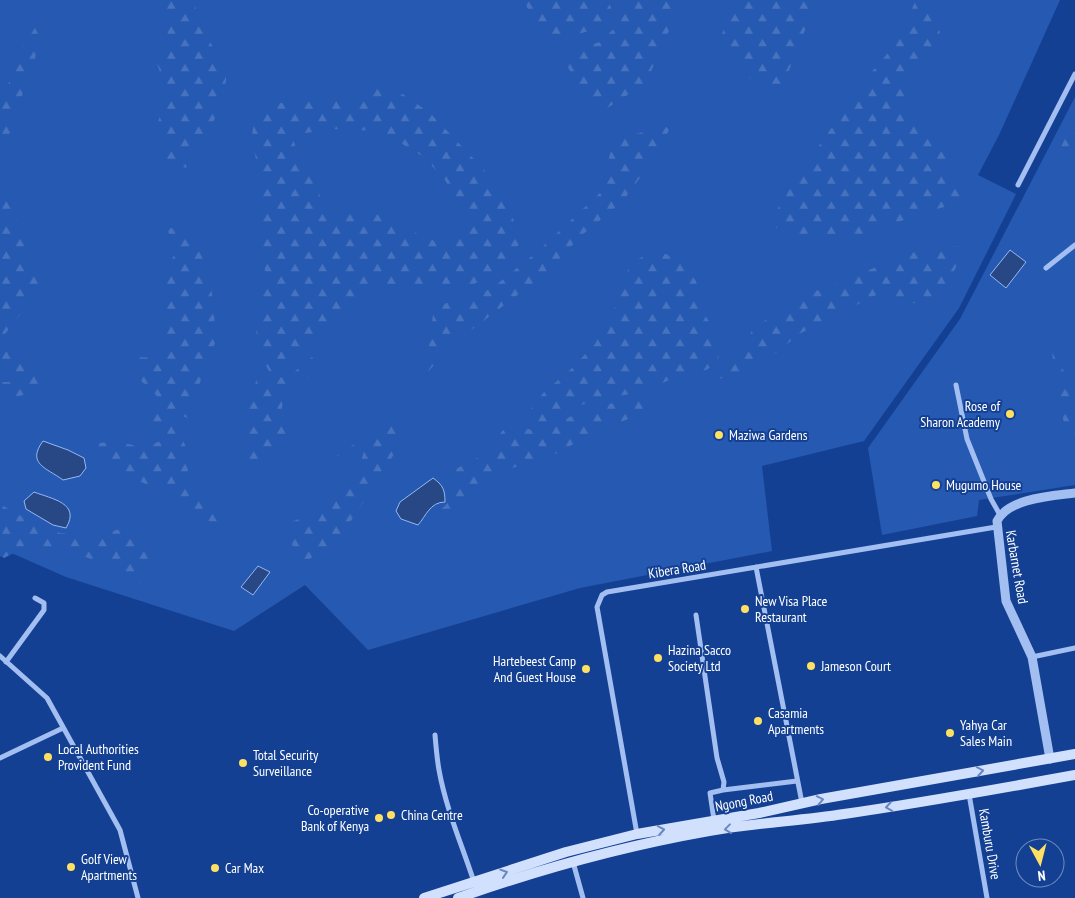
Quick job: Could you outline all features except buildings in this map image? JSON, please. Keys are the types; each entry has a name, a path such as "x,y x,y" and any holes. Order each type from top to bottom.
{"main road":[{"name":"Ngong Road","path":"424,898 566,852 637,834 1075,754"},
{"name":"Ngong Road","path":"458,898 612,851 712,831 914,804 1075,775"},
{"path":"913,783 906,787 902,793 903,798 908,803 914,804"}],"street":[{"path":"1018,185 1075,74"},
{"path":"1046,268 1075,246"},
{"path":"956,386 967,439 991,499 1000,515"},
{"name":"Karbarnet Road","path":"1050,758 1032,656 1006,601 996,521 1005,510 1031,500 1075,493"},
{"name":"Kibera Road","path":"637,834 597,607 602,595 607,592 996,527"},
{"path":"756,568 802,804"},
{"path":"6,662 44,610 44,603 34,598"},
{"path":"696,614 717,758 724,782 723,790"},
{"path":"1032,656 1075,648"},
{"path":"0,656 47,698 120,830 138,898"},
{"path":"0,758 63,728"},
{"path":"435,735 442,786 474,882"},
{"path":"715,821 710,793 798,781"},
{"name":"Kamburu Drive","path":"969,794 988,898"},
{"path":"573,862 583,898"}],"green space":[{"path":"0,0 1060,0 999,135 978,175 1016,194 959,308 864,441 762,466 772,551 580,588 368,650 305,585 234,631 66,577 0,548"},
{"path":"165,0 195,0 197,19 213,47 227,66 224,103 186,168 163,158 158,122 167,94 157,63 170,44 163,12"},
{"path":"524,0 555,0 562,5 579,3 585,0 606,0 611,7 612,19 604,27 574,35 551,36 535,26"},
{"path":"621,0 666,0 677,12 646,83 595,116 560,53 600,42 621,22"},
{"path":"726,0 817,0 784,83 774,89 760,88 718,46 724,28"},
{"path":"916,0 926,0 940,32 932,58 906,84 902,116 948,153 952,183 969,199 906,219 859,238 800,236 768,225 795,180 868,76 895,45"},
{"path":"42,17 35,59 24,88 17,117 0,151 0,106 22,48"},
{"path":"377,86 394,88 430,113 493,179 512,216 521,239 515,254 503,267 469,287 418,289 386,285 355,299 290,368 280,372 269,371 257,351 256,322 265,273 259,176 252,138 254,114 262,107 275,105 304,95 332,99 352,97","holes":["333,129 381,131 422,156 443,177 467,216 468,229 440,241 425,239 388,215 325,212 317,186 297,152 292,135"]},
{"path":"1075,97 1075,485 979,500 977,516 882,535 868,448 960,319"},
{"path":"1075,114 1074,157 1057,157"},
{"path":"671,126 657,155 622,202 582,235 544,275 453,344 425,375 434,307 491,289 537,252 602,191 613,139"},
{"path":"14,193 17,229 37,241 27,257 45,274 23,311 5,334 26,359 42,391 0,400 0,382 14,382 0,362 0,199"},
{"path":"167,228 189,229 207,267 214,305 215,343 193,401 189,419 177,413 176,426 186,447 180,454 187,464 191,492 210,500 238,524 214,523 180,509 169,487 153,488 97,459 91,444 116,441 145,448 162,440 147,417 164,411 156,395 135,375 139,357 166,359 167,275 175,251"},
{"path":"967,246 951,277 927,306 876,295 801,333 762,364 708,383 740,358 753,328 803,296 927,247"},
{"path":"650,252 666,254 681,262 696,281 702,310 713,328 719,356 715,365 706,370 674,378 641,392 596,400 570,409 543,425 533,422 531,409 544,392 568,372 595,344 614,310 620,284 632,263"},
{"path":"331,344 310,376 284,393 281,415 293,430 272,457 253,465 244,448 247,416 256,381 255,364 268,378 288,377"},
{"path":"1052,351 1075,390 1069,427 1075,430 1075,463 1060,407"},
{"path":"659,398 650,410 594,433 555,454 494,474 441,521 434,514 445,506 455,492 450,472 477,458 494,458 494,441 504,429 521,427 539,432 574,415 607,404"},
{"path":"399,413 394,454 376,484 334,542 298,567 287,524 311,514 328,504 338,495 356,471 364,451 337,456"},
{"path":"0,504 19,515 60,533 97,536 126,527 147,539 148,565 140,583 110,566 80,555 31,544 4,558 0,556"}],"shaded area":[{"path":"1010,250 1026,262 1006,288 990,275"},
{"path":"43,441 84,458 86,468 80,476 63,480 41,465 37,455"},
{"path":"433,478 443,488 445,502 432,507 418,525 401,519 396,511 400,502"},
{"path":"34,492 56,500 67,507 70,513 70,520 66,528 53,525 26,509 24,501"},
{"path":"258,566 270,572 253,595 241,587"}],"place":[{"name":"Rose of Sharon Academy","path":"1010,414"},
{"name":"Maziwa Gardens","path":"719,435"},
{"name":"Mugumo House","path":"936,485"},
{"name":"New Visa Place Restaurant","path":"745,609"},
{"name":"Hazina Sacco Society Ltd","path":"658,658"},
{"name":"Jameson Court","path":"811,666"},
{"name":"Hartebeest Camp And Guest House","path":"586,669"},
{"name":"Casamia Apartments","path":"758,721"},
{"name":"Yahya Car Sales Main","path":"950,733"},
{"name":"Local Authorities Provident Fund","path":"48,757"},
{"name":"Total Security Surveillance","path":"243,763"},
{"name":"China Centre","path":"391,815"},
{"name":"Co-operative Bank of Kenya","path":"379,818"},
{"name":"Golf View Apartments","path":"71,867"},
{"name":"Car Max","path":"215,868"}]}
